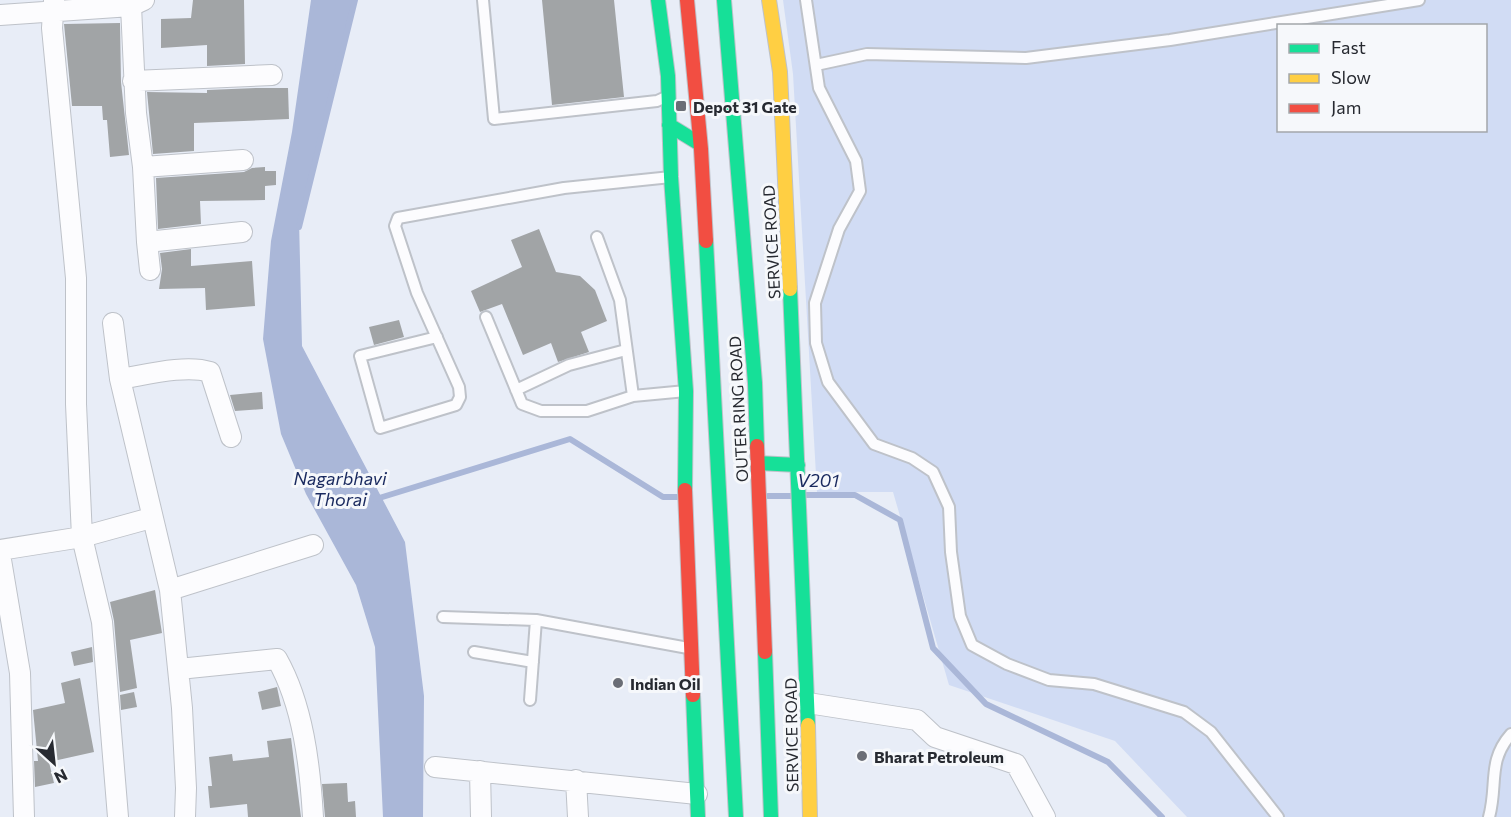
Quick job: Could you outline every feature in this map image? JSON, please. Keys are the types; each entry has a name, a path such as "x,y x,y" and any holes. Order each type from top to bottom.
{"main road":[{"path":"658,0 668,96 671,177 686,391 685,509 698,817"},
{"name":"OUTER RING ROAD","path":"687,0 700,144 736,817"},
{"name":"OUTER RING ROAD","path":"724,0 753,359 771,817"},
{"name":"SERVICE ROAD","path":"769,0 780,72 808,703 810,817"},
{"path":"669,124 700,144"},
{"path":"758,463 798,465"}],"street":[{"path":"0,15 54,5 138,3 134,81 150,270"},
{"path":"54,5 52,28 76,278 76,404 82,537 102,622 118,817"},
{"path":"134,81 272,75"},
{"path":"143,168 243,160"},
{"path":"147,242 242,232"},
{"path":"114,323 120,380 151,518 170,590 179,669 186,788 185,817"},
{"path":"120,380 162,372 203,369 210,372 231,437"},
{"path":"24,817 20,673 0,552 82,537 151,518"},
{"path":"170,590 313,545"},
{"path":"179,669 277,658 291,688 311,774 313,817"},
{"path":"808,703 917,720 935,737 1016,764 1045,817"},
{"path":"435,767 697,794"},
{"path":"480,771 482,817"},
{"path":"576,780 579,817"}],"lane":[{"path":"483,0 494,119 657,101 668,96"},
{"path":"806,0 819,88 856,161 860,191 839,229 815,303 816,343 828,382 874,444 912,458 933,472 949,507 951,552 960,616 972,645 1007,664 1049,680 1094,684 1184,712 1211,732 1278,817"},
{"path":"816,65 867,54 1026,58 1170,40 1419,0"},
{"path":"437,337 360,356 380,428 456,405 460,397 459,387 437,337 417,293 395,226 398,218 411,213 564,188 671,177"},
{"path":"597,237 620,300 633,396"},
{"path":"486,317 522,404 541,411 587,411 633,396 686,391"},
{"path":"516,390 569,365 626,350"},
{"path":"443,617 536,620 691,648"},
{"path":"530,700 536,620"},
{"path":"474,652 534,662"},
{"path":"1489,817 1494,798 1494,764 1502,744 1511,734"}],"shaded area":[{"path":"783,0 1511,0 1511,817 1187,817 1115,741 949,685 893,492 817,492 793,74"}],"water":[{"name":"Nagarbhavi Thorai","path":"311,0 355,0 299,219 302,346 405,542 424,696 423,817 383,817 375,647 356,585 306,494 281,434 263,339 271,241 292,132"}],"building":[{"path":"193,0 244,0 245,64 207,66 207,45 161,48 161,19 191,18"},
{"path":"542,0 614,0 624,97 552,105"},
{"path":"120,23 121,82 129,155 110,157 107,120 103,120 102,106 72,106 64,24"},
{"path":"288,88 289,119 194,123 194,151 153,154 147,92 207,93 207,90"},
{"path":"265,167 265,171 276,171 276,185 265,186 265,200 200,201 201,224 158,229 156,178 244,172 252,168"},
{"path":"539,229 556,272 580,276 595,290 607,321 581,332 589,352 558,362 551,343 523,355 502,304 480,312 471,291 522,267 511,240"},
{"path":"191,249 191,266 252,261 255,306 206,310 205,288 159,289 162,269 160,253"},
{"path":"399,320 404,337 374,345 369,327"},
{"path":"262,392 263,409 235,411 230,395"},
{"path":"155,590 162,633 130,640 137,688 120,692 114,621 110,602"},
{"path":"92,647 93,662 74,666 71,652"},
{"path":"80,678 94,752 49,762 54,783 35,787 34,761 38,761 33,710 65,703 61,683"},
{"path":"277,687 281,706 262,710 258,692"},
{"path":"134,692 137,707 121,710 120,695"},
{"path":"291,738 301,817 248,817 247,804 210,808 208,786 212,786 209,757 232,754 233,761 269,757 267,741"},
{"path":"347,783 348,802 355,801 356,817 325,817 322,784"}],"waterway":[{"name":"Nagarbhavi Thorai","path":"299,227 355,0"},
{"name":"V201","path":"376,499 570,439 663,497 677,497"},
{"name":"V201","path":"807,495 855,495 900,520 933,648 986,704 1108,762 1162,817"},
{"name":"V201","path":"768,496 791,496"}],"traffic: fast":[{"path":"658,0 668,76 671,177 686,391 685,490"},
{"path":"724,0 755,383 757,446"},
{"path":"669,125 700,144"},
{"path":"706,241 736,817"},
{"path":"790,289 808,725"},
{"path":"758,463 798,465"},
{"path":"765,652 771,817"},
{"path":"693,695 698,817"}],"traffic: slow":[{"path":"769,0 780,72 790,289"},
{"path":"808,725 810,817"}],"traffic: jam":[{"path":"687,0 701,149 706,241"},
{"path":"757,446 765,652"},
{"path":"685,490 693,695"}],"place":[{"name":"Depot 31 Gate","path":"681,106"},
{"name":"Indian Oil","path":"618,683"},
{"name":"Bharat Petroleum","path":"862,756"}]}
